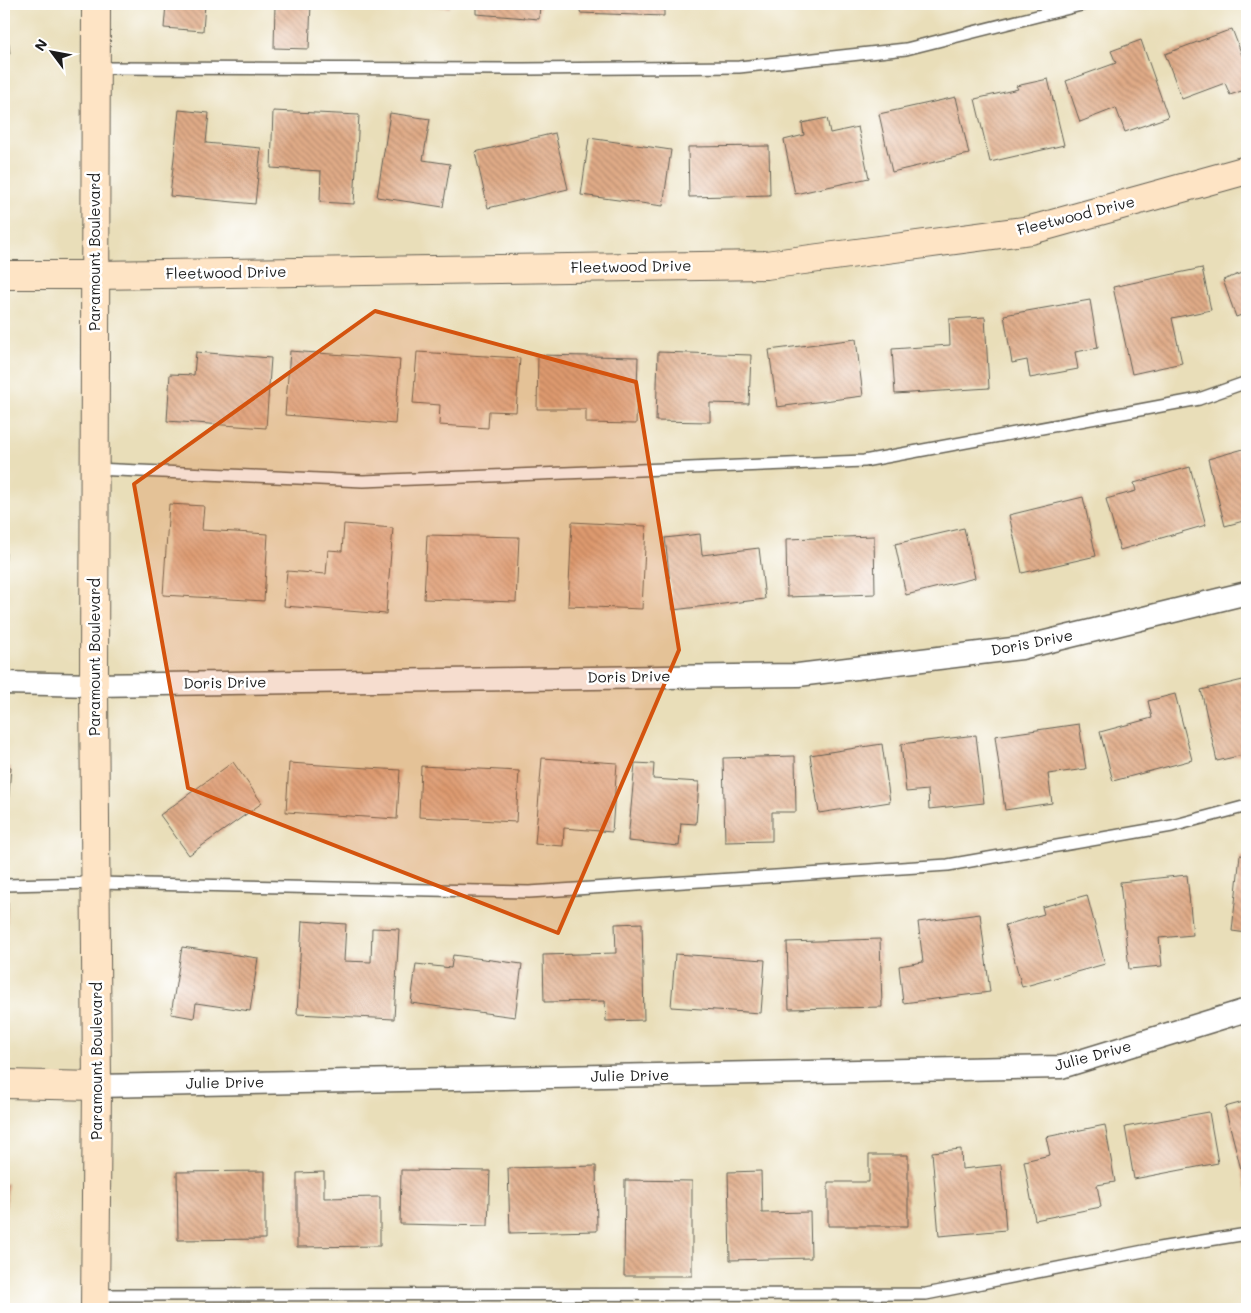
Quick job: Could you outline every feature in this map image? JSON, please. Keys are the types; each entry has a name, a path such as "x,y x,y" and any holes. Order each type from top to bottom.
{"street":[{"name":"Paramount Boulevard","path":"95,1302 97,1086 94,685 96,4"},
{"name":"Fleetwood Drive","path":"4,275 766,265 1031,230 1247,170"},
{"name":"Doris Drive","path":"4,683 94,685 798,675 1021,648 1247,593"},
{"name":"Julie Drive","path":"4,1084 97,1086 1061,1067 1247,1010"}],"lane":[{"path":"96,68 524,69 739,67 906,49 1085,4"},
{"path":"94,470 363,481 864,461 1199,399 1247,382"},
{"path":"4,885 96,883 529,892 948,865 1172,826 1247,806"},
{"path":"95,1302 926,1294 1159,1248 1247,1234"}],"highlighted area":[{"path":"375,311 636,382 679,650 558,933 188,788 134,484"}],"building":[{"path":"166,4 205,4 203,31 164,28"},
{"path":"275,4 311,4 309,49 274,48"},
{"path":"450,4 450,8 414,5"},
{"path":"476,4 540,4 539,19 476,14"},
{"path":"581,4 664,4 664,16 580,13"},
{"path":"4,12 10,54 4,55"},
{"path":"1232,29 1247,68 1247,89 1230,95 1225,83 1182,99 1165,54"},
{"path":"1141,40 1168,117 1125,132 1116,108 1080,122 1066,81 1116,63 1111,51"},
{"path":"1048,79 1064,145 990,162 975,99 1018,89 1016,86"},
{"path":"956,97 969,154 892,172 879,114"},
{"path":"4,98 7,98 5,142 4,142"},
{"path":"179,110 209,113 206,143 261,148 255,204 170,196"},
{"path":"273,111 359,115 354,204 320,202 321,171 271,168"},
{"path":"390,113 430,119 423,160 450,164 443,207 377,197"},
{"path":"827,118 830,133 858,127 869,178 795,194 784,140 804,135 802,123"},
{"path":"555,133 568,189 488,208 475,152"},
{"path":"589,138 671,150 663,206 581,195"},
{"path":"769,146 770,195 689,197 688,147"},
{"path":"1202,268 1211,310 1172,318 1182,363 1132,374 1113,287"},
{"path":"1247,271 1247,313 1236,317 1223,280"},
{"path":"1090,300 1098,348 1075,352 1078,369 1030,378 1027,360 1012,363 1004,315"},
{"path":"985,317 989,388 895,394 892,349 950,345 949,319"},
{"path":"856,339 863,396 777,407 769,350"},
{"path":"290,351 400,359 395,424 285,415"},
{"path":"196,352 271,358 266,428 167,421 170,374 194,375"},
{"path":"417,352 520,358 516,412 489,411 488,428 439,425 440,405 413,403"},
{"path":"658,352 751,355 749,404 710,403 710,422 656,421"},
{"path":"538,355 638,357 636,424 586,423 586,409 537,409"},
{"path":"1247,448 1247,520 1225,526 1208,459"},
{"path":"1190,467 1206,525 1120,550 1106,499 1136,491 1134,483"},
{"path":"1083,497 1096,556 1022,573 1009,515"},
{"path":"169,504 204,506 202,530 268,534 264,601 163,595"},
{"path":"4,509 8,509 5,573 4,573"},
{"path":"572,522 646,526 642,609 568,606"},
{"path":"344,524 393,528 386,614 284,606 287,571 326,574 328,550 342,551"},
{"path":"964,528 975,578 906,595 895,544"},
{"path":"700,534 702,555 759,548 765,599 673,610 665,538"},
{"path":"427,535 519,537 516,602 424,599"},
{"path":"874,536 875,594 787,597 786,539"},
{"path":"1247,679 1247,754 1217,761 1201,690"},
{"path":"1175,694 1192,760 1113,781 1100,732 1152,718 1148,701"},
{"path":"1079,724 1086,769 1048,774 1052,803 1005,810 995,736"},
{"path":"976,735 984,803 929,809 928,790 906,792 901,744"},
{"path":"882,744 890,802 819,813 810,755"},
{"path":"795,756 796,812 772,812 772,841 725,842 723,758"},
{"path":"542,758 617,763 612,832 564,828 563,846 535,844"},
{"path":"233,762 262,803 189,855 160,815"},
{"path":"289,763 400,770 397,819 286,812"},
{"path":"635,763 654,764 653,779 699,782 696,824 681,823 679,846 628,841"},
{"path":"4,766 11,767 5,844 4,844"},
{"path":"421,766 519,771 516,822 419,817"},
{"path":"1240,855 1247,856 1247,933 1232,931"},
{"path":"1187,875 1193,935 1159,938 1162,966 1129,969 1120,882"},
{"path":"1087,895 1105,964 1022,987 1005,925 1044,914 1042,907"},
{"path":"4,902 8,902 5,987 4,987"},
{"path":"980,914 990,992 903,1003 899,966 923,962 918,922"},
{"path":"302,921 346,924 344,961 371,962 372,928 399,929 394,1019 297,1014"},
{"path":"642,923 644,1020 606,1021 605,1001 544,1002 543,955 616,953 615,924"},
{"path":"880,939 882,1007 789,1009 787,942"},
{"path":"182,947 258,958 250,1011 196,1003 194,1018 171,1014"},
{"path":"675,954 765,960 761,1013 671,1007"},
{"path":"453,955 522,964 515,1017 411,1003 416,964 451,968"},
{"path":"1247,1101 1247,1193 1225,1107"},
{"path":"1209,1112 1218,1163 1134,1179 1125,1127"},
{"path":"1105,1125 1115,1182 1097,1185 1101,1207 1035,1220 1024,1161 1050,1155 1046,1137"},
{"path":"961,1149 962,1169 1001,1165 1006,1230 939,1236 932,1152"},
{"path":"869,1155 908,1155 908,1226 828,1226 828,1182 869,1182"},
{"path":"596,1166 597,1231 510,1233 508,1168"},
{"path":"401,1170 490,1171 488,1226 400,1224"},
{"path":"265,1171 265,1239 178,1240 177,1172"},
{"path":"761,1171 762,1213 810,1212 811,1258 730,1260 728,1172"},
{"path":"324,1172 324,1198 380,1197 380,1246 297,1247 297,1173"},
{"path":"625,1180 692,1181 692,1276 624,1276"},
{"path":"4,1183 8,1184 5,1228 4,1228"}]}
